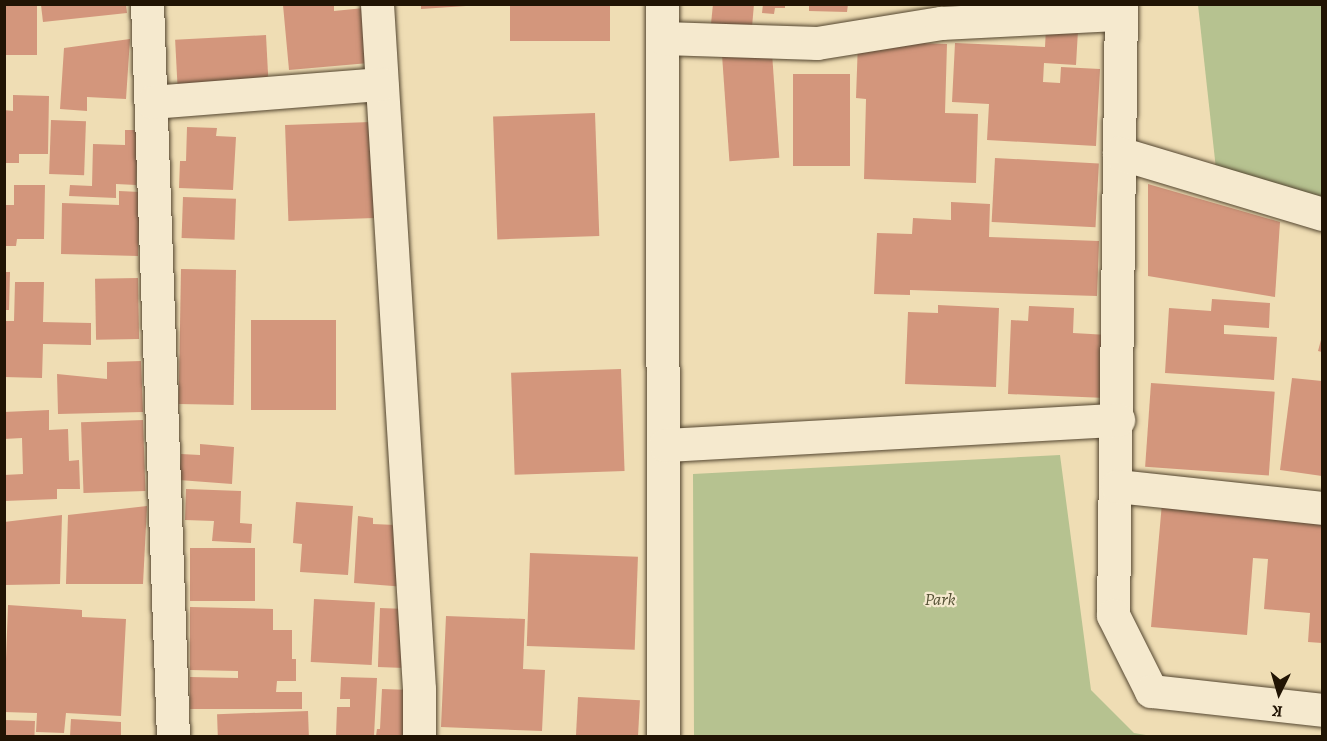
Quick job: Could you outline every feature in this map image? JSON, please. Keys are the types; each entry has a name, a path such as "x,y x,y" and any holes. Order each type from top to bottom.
{"street":[{"path":"147,4 173,736"},
{"path":"377,4 419,689 419,736"},
{"path":"662,4 665,445 663,736"},
{"path":"663,38 817,43 941,14 1121,9 1118,420 1113,615 1151,691 1323,710"},
{"path":"152,102 381,84"},
{"path":"1119,153 1323,214"},
{"path":"665,445 1118,420"},
{"path":"1117,486 1323,508"}],"green space":[{"path":"1198,5 1322,5 1322,201 1216,169"},
{"name":"Park","path":"1060,455 1091,690 1134,733 1152,736 694,736 693,474"}],"building":[{"path":"4,4 37,4 37,55 4,55"},
{"path":"334,4 334,11 364,8 369,63 289,70 283,5"},
{"path":"421,4 465,4 466,6 421,9"},
{"path":"510,4 610,4 610,41 510,41"},
{"path":"713,4 754,4 752,27 711,24"},
{"path":"763,4 785,4 785,8 775,8 774,14 762,13"},
{"path":"809,4 848,4 847,12 809,11"},
{"path":"41,5 126,5 127,13 43,22"},
{"path":"1046,28 1078,30 1076,65 1044,63 1043,82 1060,83 1061,67 1100,69 1096,146 987,140 989,104 952,102 955,43 1045,47"},
{"path":"266,35 268,80 177,85 175,40"},
{"path":"130,39 126,99 87,97 87,111 60,109 64,48"},
{"path":"858,41 947,44 945,113 978,114 976,183 864,179 866,99 856,98"},
{"path":"772,53 779,158 729,161 722,56"},
{"path":"793,74 850,74 850,166 793,166"},
{"path":"13,95 49,96 48,154 19,154 19,163 4,163 4,110 13,111"},
{"path":"595,113 599,236 497,239 493,117"},
{"path":"51,120 86,121 84,175 49,174"},
{"path":"371,122 374,218 288,221 285,125"},
{"path":"187,127 217,128 216,136 236,137 233,190 179,188 180,161 186,161"},
{"path":"125,130 138,130 136,185 116,184 116,198 69,196 70,185 92,186 93,144 125,145"},
{"path":"995,158 1099,163 1096,227 992,222"},
{"path":"1148,184 1280,222 1275,297 1148,276"},
{"path":"14,185 45,185 44,239 17,239 16,246 4,246 4,205 14,205"},
{"path":"119,191 140,192 138,256 61,254 62,203 119,205"},
{"path":"183,197 236,199 235,240 182,238"},
{"path":"951,202 990,204 989,237 1099,241 1097,296 910,290 910,295 874,294 877,233 912,234 913,218 951,220"},
{"path":"181,269 236,270 234,405 179,404"},
{"path":"4,272 10,272 9,310 4,310"},
{"path":"138,278 139,339 96,340 95,279"},
{"path":"15,282 44,282 43,322 91,323 91,345 43,344 42,378 4,377 4,321 14,321"},
{"path":"1212,299 1270,303 1269,328 1224,325 1224,334 1277,337 1274,380 1165,373 1169,308 1211,311"},
{"path":"938,305 999,308 996,387 905,384 908,312 938,313"},
{"path":"1029,306 1074,308 1073,333 1108,335 1106,398 1008,394 1011,320 1028,321"},
{"path":"251,320 336,320 336,410 251,410"},
{"path":"1322,336 1322,352 1318,351"},
{"path":"141,361 143,412 58,414 57,374 107,379 107,362"},
{"path":"621,369 625,471 515,475 511,373"},
{"path":"1292,378 1322,381 1322,476 1280,470"},
{"path":"1151,383 1275,392 1269,475 1145,467"},
{"path":"49,410 49,430 68,429 69,461 79,460 80,489 57,489 57,499 4,501 4,475 23,474 22,438 4,439 4,412"},
{"path":"143,420 145,491 84,493 81,422"},
{"path":"200,444 234,447 232,484 179,480 181,454 200,455"},
{"path":"186,489 241,491 240,523 252,524 251,543 212,541 214,521 185,520"},
{"path":"296,502 353,506 348,575 300,572 302,544 293,543"},
{"path":"1162,503 1322,517 1322,643 1308,642 1310,613 1264,609 1268,559 1253,558 1247,635 1151,627"},
{"path":"147,506 143,584 66,584 68,515"},
{"path":"62,515 60,584 4,585 4,522"},
{"path":"358,516 373,518 373,524 396,525 406,587 354,583"},
{"path":"190,548 255,548 255,601 190,601"},
{"path":"530,553 638,557 635,650 527,646"},
{"path":"314,599 375,602 372,665 311,662"},
{"path":"8,605 82,610 82,617 126,619 121,716 66,713 64,733 36,732 37,713 4,712"},
{"path":"190,607 273,609 273,630 292,630 292,659 296,659 296,681 277,681 276,692 302,692 302,709 190,709 190,677 238,678 238,671 190,670"},
{"path":"380,608 407,609 405,668 378,667"},
{"path":"446,616 525,619 523,669 545,670 542,731 441,727"},
{"path":"341,677 377,678 374,736 336,736 337,707 350,707 350,699 340,699"},
{"path":"382,689 411,690 409,736 376,736 377,729 380,729"},
{"path":"578,697 640,700 638,736 576,736"},
{"path":"308,711 309,736 218,736 217,714"},
{"path":"71,719 121,722 121,736 70,736"},
{"path":"4,720 35,721 34,736 4,736"}]}
